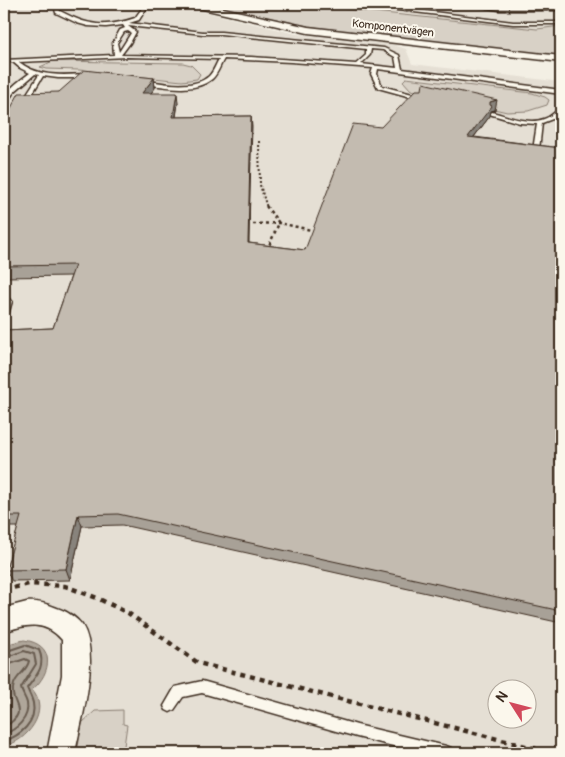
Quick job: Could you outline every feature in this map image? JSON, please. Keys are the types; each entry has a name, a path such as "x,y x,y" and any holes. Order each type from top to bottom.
{"street":[{"name":"Komponentvägen","path":"194,4 308,30 561,59"},
{"path":"4,620 17,614 42,613 61,621 74,637 77,656 61,753"}],"lane":[{"path":"61,4 57,9 58,12 97,28 124,24 137,19 207,29 221,33"},
{"path":"137,19 147,4"},
{"path":"372,4 381,7 485,20 561,24"},
{"path":"466,4 499,9 561,9"},
{"path":"117,57 134,32 124,24"},
{"path":"124,24 203,34 221,33 384,49 397,56 400,71"},
{"path":"117,57 115,43 122,31 128,29"},
{"path":"356,66 368,55 368,48"},
{"path":"4,61 117,57 222,58 376,68 561,92"},
{"path":"134,81 172,85 199,84 211,78 222,58"},
{"path":"14,60 22,69 41,76 97,77"},
{"path":"376,68 374,74 380,87 418,97"},
{"path":"4,102 12,91 33,73"},
{"path":"27,98 41,76"},
{"path":"492,114 540,124 553,119 561,110"},
{"path":"536,150 540,124"},
{"path":"4,299 8,302 4,315"},
{"path":"170,706 179,691 202,687 446,753"}],"path":[{"path":"259,141 258,185 269,214 279,223"},
{"path":"266,251 279,223"},
{"path":"253,224 279,223 311,230"},
{"path":"4,590 29,584 65,586 97,598 128,613 198,663 553,753"}],"shaded area":[{"path":"4,4 173,4 296,34 391,44 406,49 412,64 561,82 561,753 4,753"},
{"path":"206,4 327,4 345,9 537,29 561,26 561,56 368,35 308,26"},
{"path":"220,4 561,4 561,54"},
{"path":"53,61 183,63 191,65 200,74 197,79 182,81 40,67"},
{"path":"406,78 532,93 549,100 547,105 528,111 507,112 411,90 403,81"},
{"path":"123,710 123,724 127,725 123,753 77,753 82,723 95,711"}],"water":[{"path":"24,640 42,647 48,660 44,676 32,690 37,698 38,716 34,724 21,739 4,746 4,648 12,643"}],"building":[{"path":"84,70 154,78 142,93 177,93 173,117 251,116 248,243 305,250 353,124 381,127 416,90 422,90 423,83 497,100 490,102 492,106 468,137 561,148 561,611 118,514 78,515 66,569 6,570 21,516 4,516 4,330 53,328 75,265 4,266 4,121 19,93 59,92"}]}
